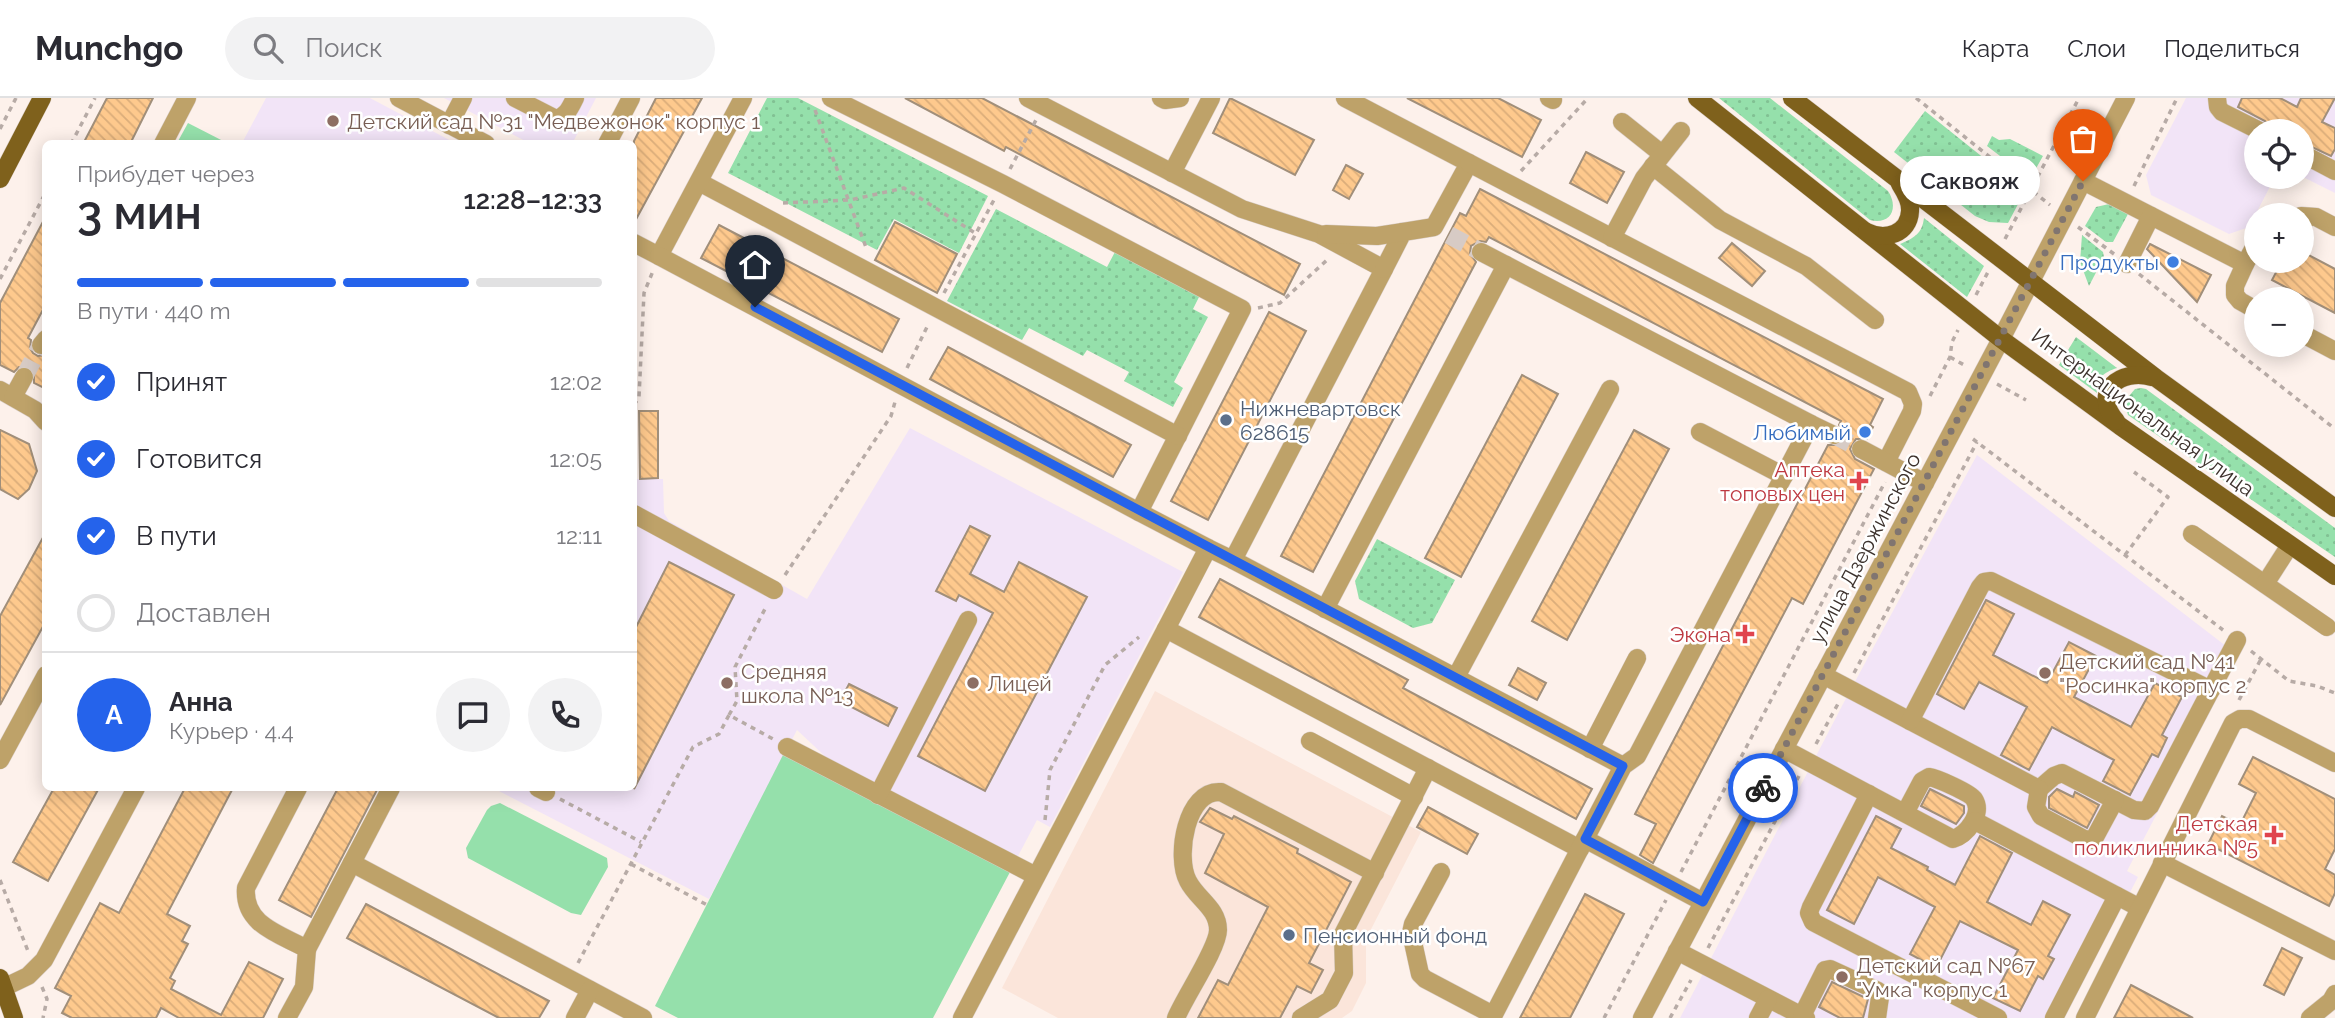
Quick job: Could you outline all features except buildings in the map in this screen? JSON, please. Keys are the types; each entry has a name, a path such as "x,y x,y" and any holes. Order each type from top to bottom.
{"main road":[{"path":"0,179 42,98"},
{"name":"Интернациональная улица","path":"1697,98 2001,339 2335,576"},
{"name":"Интернациональная улица","path":"1792,98 2156,378 2335,508"},
{"path":"1861,229 1874,236 1886,237 1906,225 1910,206 1900,183"},
{"path":"2120,425 2110,415 2106,400 2115,383 2132,374 2156,378"},
{"path":"2,983 14,1018"}],"street":[{"path":"165,140 187,98"},
{"path":"398,98 455,133 475,140"},
{"path":"455,133 463,98"},
{"path":"515,98 556,119 568,112 575,98"},
{"path":"609,140 631,98"},
{"path":"659,256 743,98"},
{"path":"831,98 1242,309 1139,512"},
{"path":"1161,98 1180,98"},
{"path":"1172,173 1211,98"},
{"path":"1345,98 1908,392 1912,411 1890,464"},
{"name":"улица Дзержинского","path":"1642,1018 2126,98"},
{"path":"2217,98 2222,112 2244,123"},
{"path":"1035,102 1242,209 1319,234 1384,269"},
{"path":"1622,122 1720,220 1806,266 1875,320"},
{"path":"1612,238 1643,178 1681,131"},
{"path":"2314,160 2335,171"},
{"path":"1319,234 1364,236 1442,231 1469,163"},
{"path":"2083,181 2244,263"},
{"path":"699,183 1178,436"},
{"path":"2127,264 2151,216"},
{"path":"2314,217 2332,219"},
{"path":"1233,560 1403,232"},
{"path":"637,245 1623,766"},
{"path":"1481,252 1833,435"},
{"path":"1325,609 1506,265"},
{"path":"2244,266 2235,286 2235,295 2244,304"},
{"path":"2314,340 2335,351"},
{"path":"24,377 7,393 35,410 42,418"},
{"path":"1456,677 1610,389"},
{"path":"1441,872 1413,924 1411,933 1420,974 1492,1017 1623,766 1637,756 1811,424"},
{"path":"1700,432 1784,476"},
{"path":"1861,449 1925,483"},
{"path":"637,516 774,590"},
{"path":"2192,534 2327,627"},
{"path":"2265,584 2290,545"},
{"path":"962,1018 1209,548"},
{"path":"1910,721 1980,587 1984,582 1991,581 2211,690"},
{"path":"878,794 968,620"},
{"path":"1166,629 1428,768 1703,902"},
{"path":"2115,800 2091,840 2084,839 2041,816 2036,807 2039,789 2054,776 2062,773 2140,811 2150,806 2236,640"},
{"path":"1590,749 1637,658"},
{"path":"1823,675 2039,789"},
{"path":"0,760 42,683"},
{"path":"2085,1018 2129,936 2140,908 2233,723 2240,719 2249,719 2335,763"},
{"path":"1310,741 1414,797"},
{"path":"787,747 1036,876"},
{"path":"1784,749 1953,839 1961,836 1975,821 1976,805 1972,797 1935,777 1929,777 1922,781 1905,813"},
{"path":"1301,1018 1330,1000 1343,973 1343,934 1428,768"},
{"path":"2,983 28,976 44,960 134,791"},
{"path":"296,791 246,888 245,901 249,912 259,923 307,949"},
{"path":"287,1018 304,987 307,949 389,791"},
{"path":"1176,1018 1217,937 1217,920 1213,911 1193,889 1185,872 1184,833 1200,798 1213,792 1221,792 1375,873"},
{"path":"1869,794 1811,907 1810,918 1813,922 1998,1018"},
{"path":"1975,821 2140,908"},
{"path":"352,863 643,1018"},
{"path":"2162,863 2335,951"},
{"path":"2054,1018 2117,896"},
{"path":"1677,951 1804,1017 1825,970 1830,969 1878,991 1880,997 1877,1018"},
{"path":"575,1018 590,990"},
{"path":"2310,1018 2331,1001 2335,994"},
{"path":"1758,1018 1768,999"}],"path":[{"path":"0,129 16,98"},
{"path":"73,140 95,98"},
{"path":"810,98 877,276"},
{"path":"1508,184 1588,98"},
{"path":"2031,190 2079,98"},
{"path":"2133,206 2134,183 2177,98"},
{"path":"569,979 693,747 719,734 737,701 735,667 774,590 891,416 900,384 936,308 1003,184 1035,102"},
{"path":"783,203 850,200 904,188 975,233"},
{"path":"0,279 42,200"},
{"path":"1242,309 1266,308 1280,303 1342,246"},
{"path":"637,400 644,293 659,256"},
{"path":"1670,1018 1975,440 2289,681 2317,686 2335,693"},
{"path":"1604,1018 1890,464"},
{"path":"2125,555 2168,497 2134,472"},
{"path":"1044,825 1050,770 1105,665 1152,627 1166,629"},
{"path":"729,715 787,747"},
{"path":"544,791 642,842"},
{"path":"631,864 709,906"}],"shaded area":[{"name":"Детский сад №31 \"Медвежонок\" корпус 1","path":"266,98 370,98 449,140 244,140"},
{"path":"444,98 596,98 574,140 523,140"},
{"path":"2186,98 2335,98 2335,193 2314,182 2314,119 2244,119 2244,189 2269,189 2261,203 2244,203 2244,229 2229,234 2151,195 2146,175"},
{"name":"Лицей","path":"910,428 1183,572 1050,827 1037,820 1017,858 828,759 797,730 709,899 499,791 637,791 637,479 663,479 664,513 669,521 807,599"},
{"path":"1977,455 2239,656 2127,871 2138,877 2064,1018 1680,1018 1843,704"},
{"path":"1155,691 1421,832 1366,939 1366,983 1352,1011 1342,1018 1058,1018 1002,988"}],"green space":[{"path":"767,98 798,98 988,196 959,253 894,219 877,250 728,173"},
{"path":"1719,98 1770,98 1888,191 1893,203 1891,214 1883,220 1870,220"},
{"path":"1925,111 2025,191 2008,223 1989,222 1975,216 1894,152"},
{"path":"188,123 221,140 179,140"},
{"path":"1992,136 1999,140 2010,139 2043,156 2030,179 1987,146"},
{"path":"2109,204 2128,214 2113,242 2106,242 2085,226 2096,207"},
{"path":"996,209 1107,267 1116,250 1200,295 1193,309 1208,317 1174,382 1183,388 1173,407 1124,381 1129,372 1087,350 1083,356 1029,328 1022,340 947,301"},
{"path":"1924,218 1984,266 1967,297 1900,244 1916,235"},
{"path":"2082,235 2103,252 2104,257 2089,286 2080,262"},
{"path":"2076,337 2117,368 2101,377 2097,384 2097,393 2059,365"},
{"path":"2135,389 2146,389 2335,528 2335,557 2128,415 2124,402"},
{"path":"1377,539 1455,580 1432,623 1413,628 1359,599 1355,581"},
{"path":"784,753 1010,872 933,1018 678,1018 655,1006"},
{"path":"500,803 607,858 608,867 581,915 571,913 468,858 466,848 487,810"}],"tunnel":[{"path":"1449,235 1481,252"},
{"path":"24,377 41,345"},
{"path":"1834,435 1861,449"}],"way so far":[{"path":"1763,788 2083,181"}],"place":[{"name":"Детский сад №31 \"Медвежонок\" корпус 1","path":"333,121"},
{"name":"Саквояж","path":"2083,181"},
{"name":"Продукты","path":"2173,262"},
{"name":"Нижневартовск 628615","path":"1226,420"},
{"name":"Любимый","path":"1865,432"},
{"name":"Аптека топовых цен","path":"1859,481"},
{"name":"Экона","path":"1745,634"},
{"name":"Детский сад №41 \"Росинка\" корпус 2","path":"2045,673"},
{"name":"Средняя школа №13","path":"727,683"},
{"name":"Лицей","path":"973,683"},
{"name":"Детская поликлинника №5","path":"2274,835"},
{"name":"Пенсионный фонд","path":"1289,935"},
{"name":"Детский сад №67 \"Умка\" корпус 1","path":"1842,977"}],"route":[{"path":"755,307 1623,766 1585,839 1703,902 1763,788"}]}
